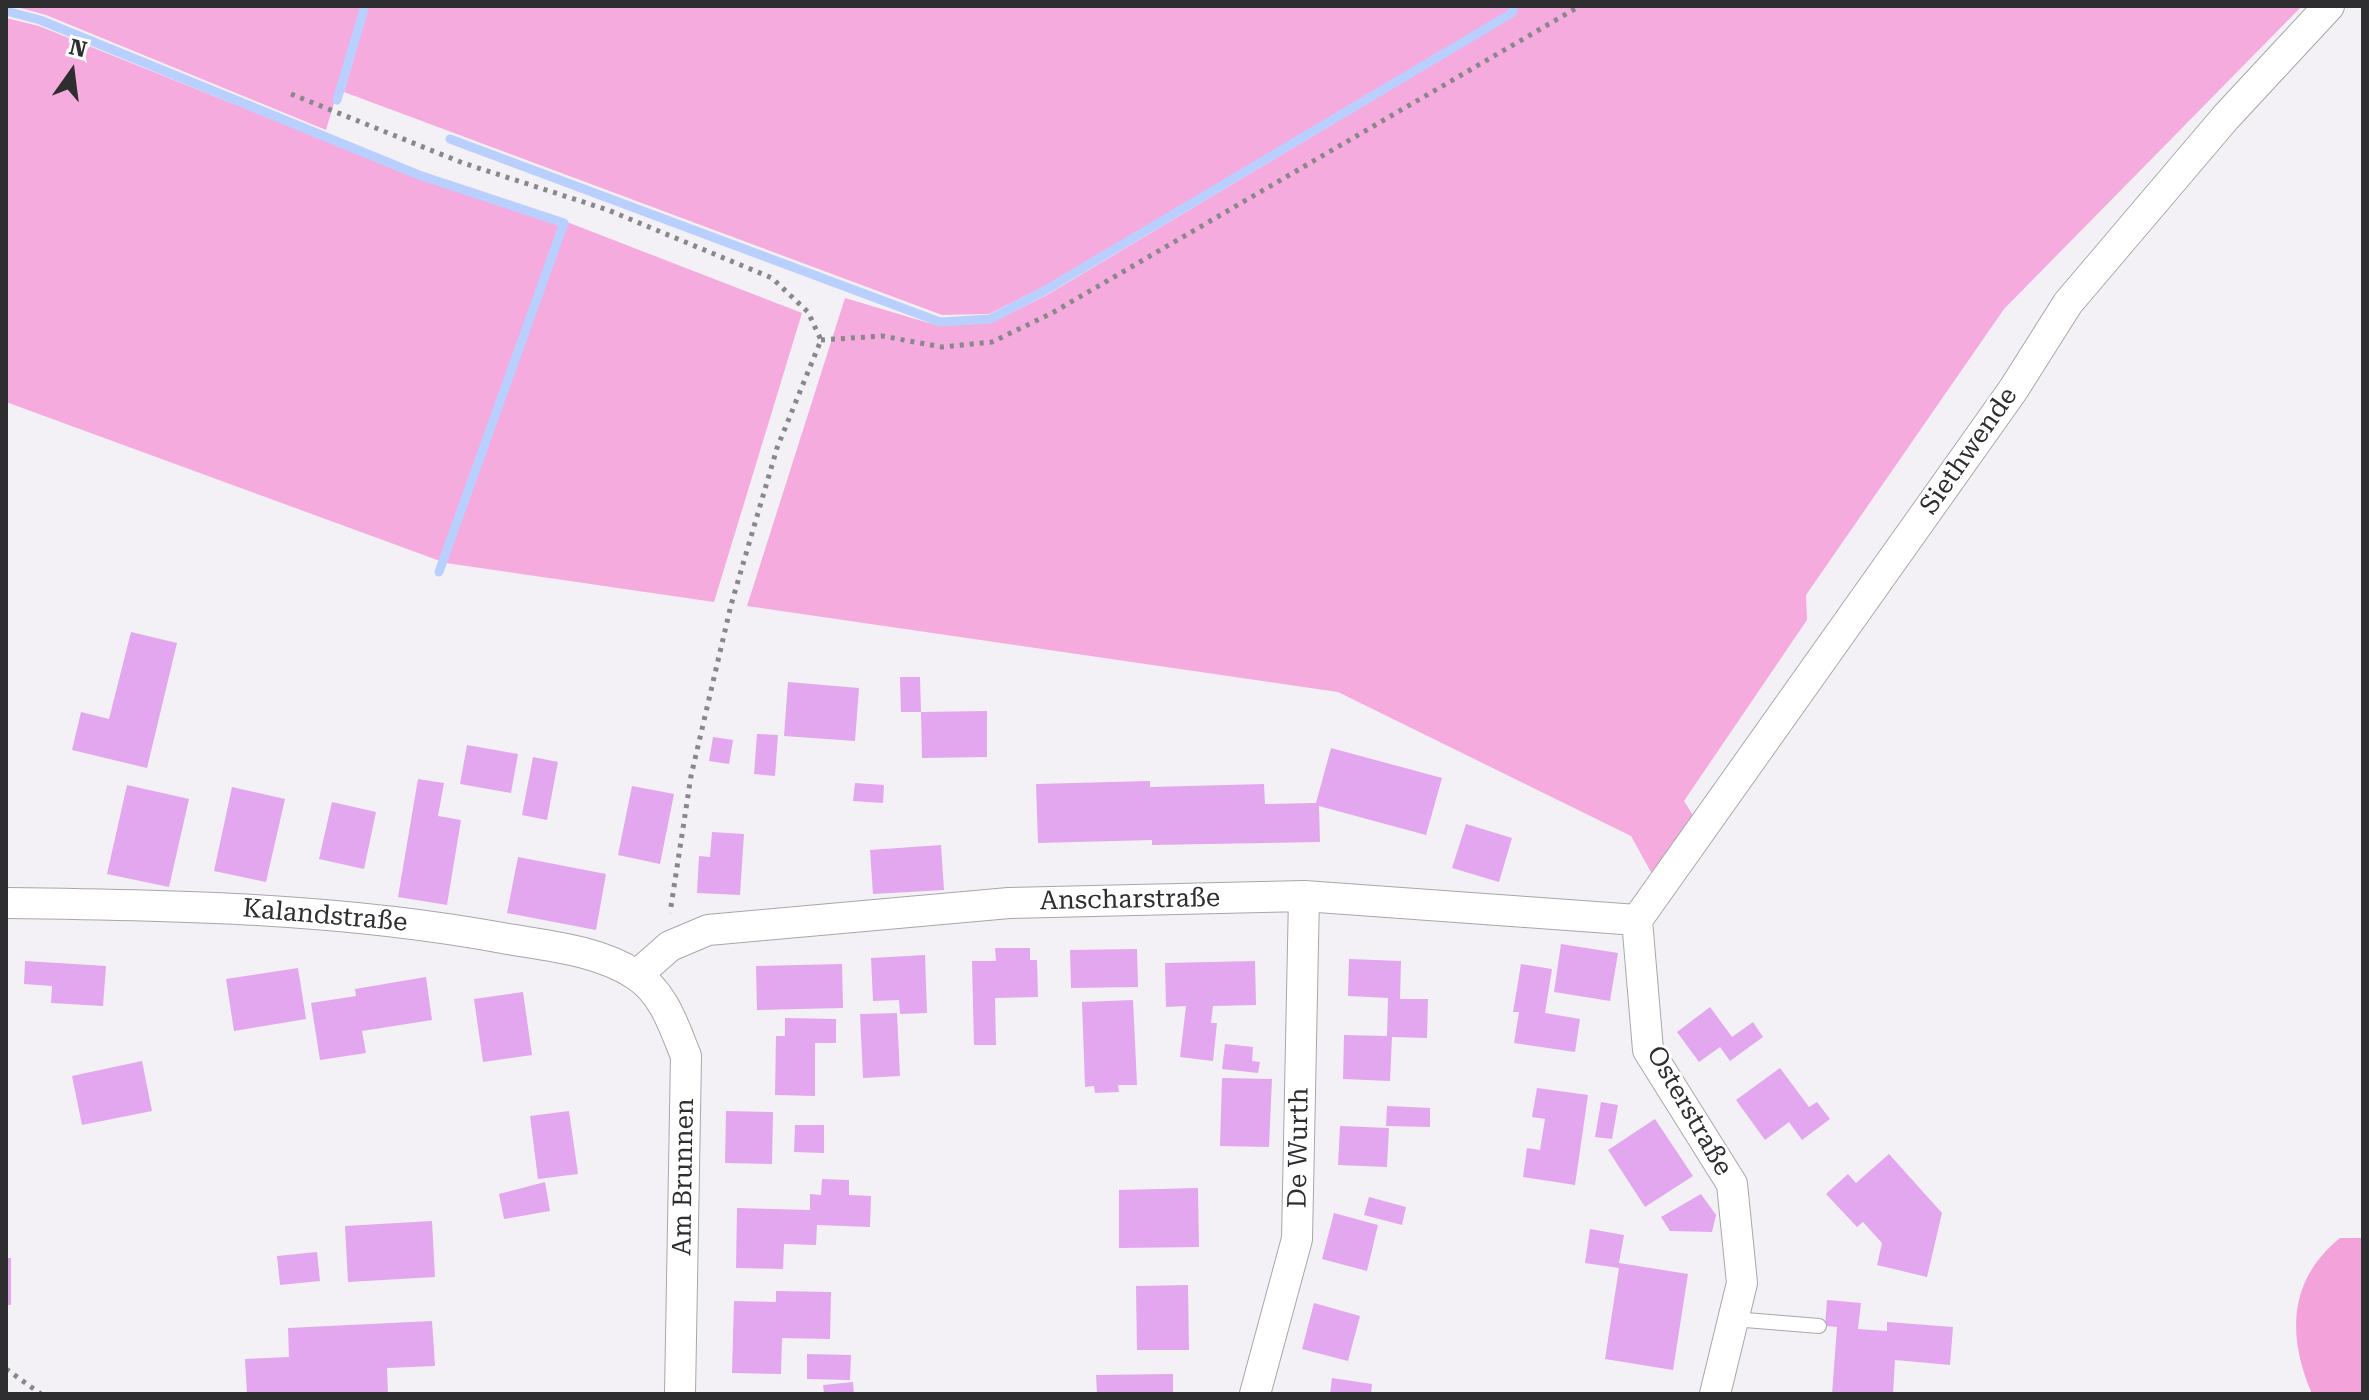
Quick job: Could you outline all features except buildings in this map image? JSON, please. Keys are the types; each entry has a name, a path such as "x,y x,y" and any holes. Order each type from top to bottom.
{"street":[{"name":"Siethwende","path":"1637,920 2004,403 2068,303 2226,117 2329,6"},
{"name":"Anscharstraße","path":"637,975 670,946 708,930 1009,903 1304,896 1637,920"},
{"name":"De Wurth","path":"1255,1394 1297,1239 1304,896"},
{"name":"Kalandstraße","path":"6,903 203,905 445,927 580,952 637,975"},
{"name":"Osterstraße","path":"1637,920 1648,1050 1732,1184 1742,1283 1715,1394"},
{"name":"Am Brunnen","path":"637,975 666,1007 686,1056 680,1394"}],"lane":[{"path":"1733,1319 1819,1326"}],"path":[{"path":"821,340 882,336 942,347 992,342 1052,313 1580,6"},
{"path":"291,94 463,163 608,210 772,278 808,312 821,340 777,448 731,605 691,776 670,913 670,946"},
{"path":"6,1369 41,1394"}],"shaded area":[{"path":"13,6 363,6 326,130 46,15"},
{"path":"369,6 1511,6 1510,11 1043,287 989,314 942,315 344,92"},
{"path":"1518,6 2302,6 2004,309 1806,595 1807,620 1684,801 1694,817 1652,874 1631,836 1338,692 747,606 845,298 939,326 991,323 1045,296 1514,16"},
{"path":"6,18 39,26 416,177 559,225 440,561 6,402"},
{"path":"567,222 802,313 714,602 446,563"},
{"path":"2340,1238 2363,1238 2363,1394 2312,1394 2299,1351 2297,1310 2310,1272"}],"waterway":[{"path":"337,100 365,6"},
{"path":"450,139 940,322 990,319 1044,291 1512,13 1514,6"},
{"path":"6,11 40,20 419,175 564,223 439,572"}]}
